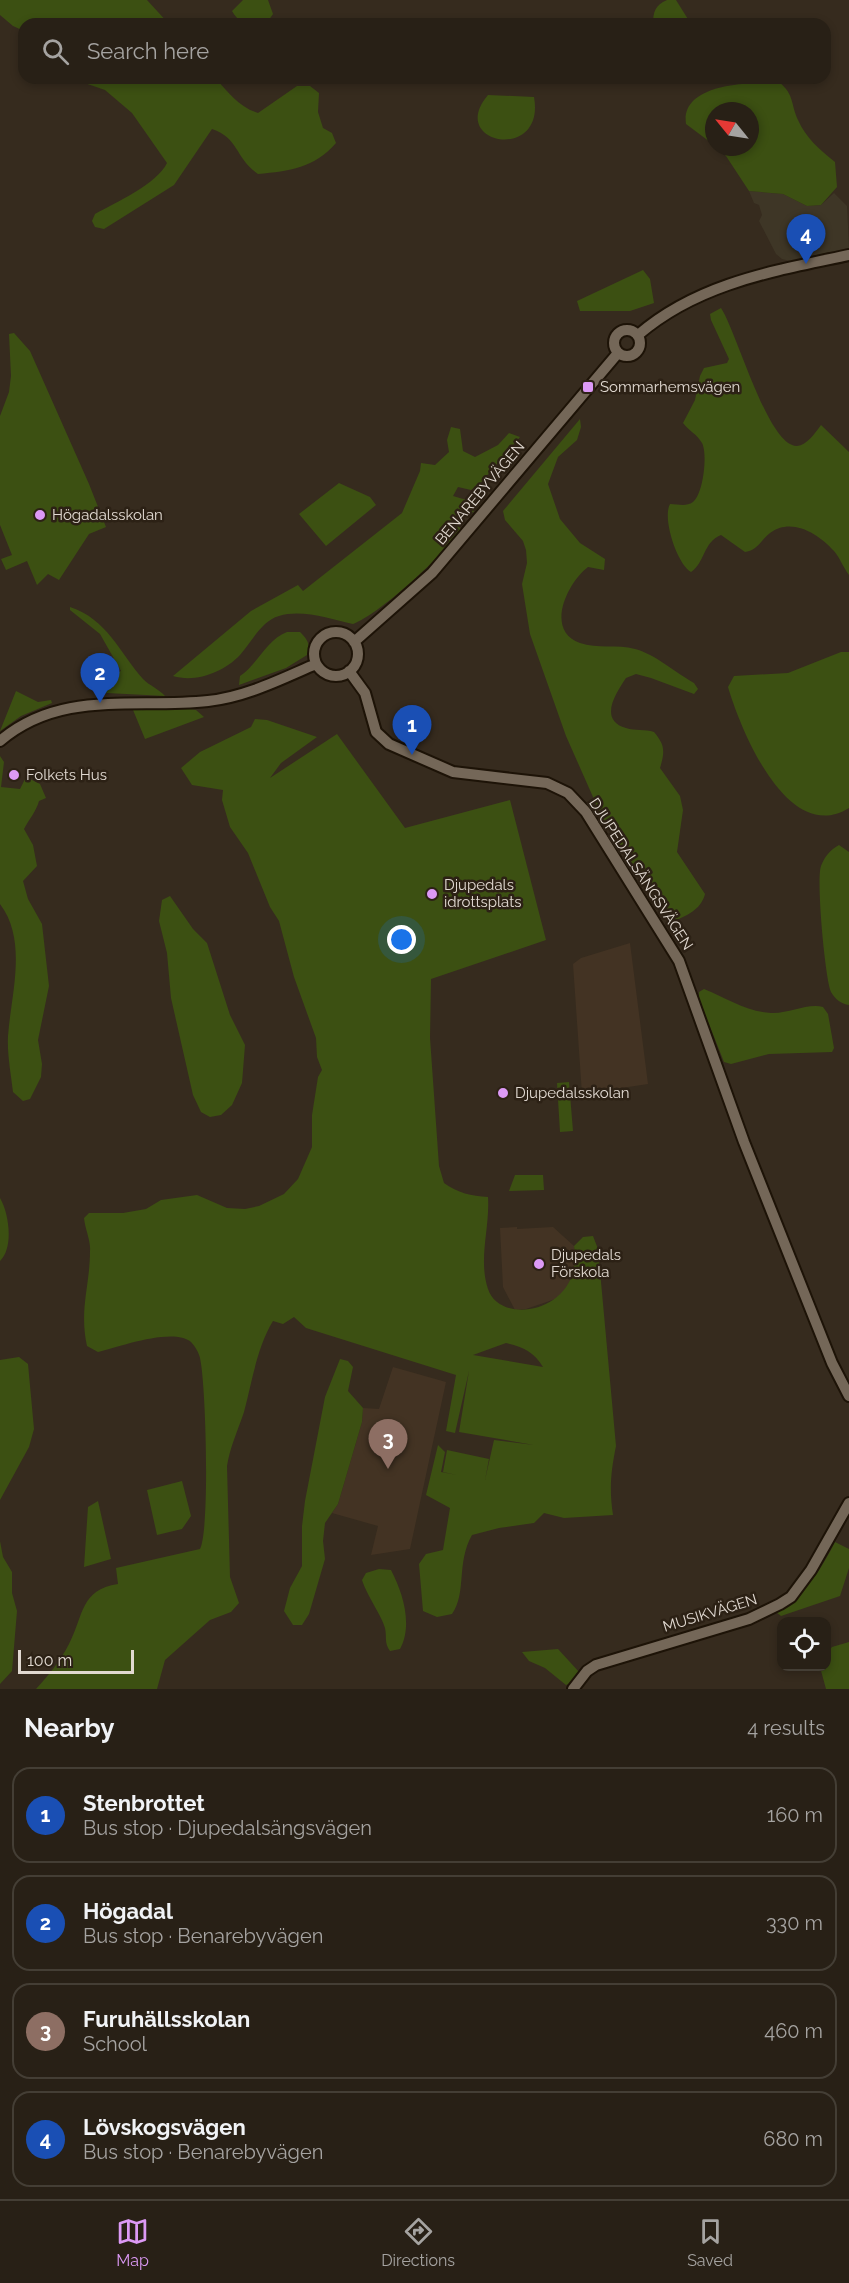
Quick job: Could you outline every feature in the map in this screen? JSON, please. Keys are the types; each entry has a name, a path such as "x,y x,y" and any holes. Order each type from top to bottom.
{"street":[{"path":"638,335 679,305 729,283 849,255"},
{"path":"626,330 638,335 639,346 635,353 626,356 618,353 613,343 617,333 626,330"},
{"name":"BENAREBYVÄGEN","path":"354,642 432,573 618,353"},
{"path":"327,634 344,634 354,642 357,657 349,671 338,676 330,675 316,664 315,646 327,634"},
{"path":"0,741 25,724 61,710 100,703 209,701 265,687 316,664"},
{"name":"DJUPEDALSÄNGSVÄGEN","path":"349,671 365,693 376,732 389,744 453,772 547,783 567,793 586,812 679,961 744,1142 832,1363 849,1396"},
{"name":"MUSIKVÄGEN","path":"573,1689 587,1671 596,1665 749,1619 780,1604 791,1596 812,1570 849,1503"}],"shaded area":[{"path":"749,191 783,194 807,206 821,205 834,193 847,206 849,248 790,261 782,259 776,254 759,221 762,215 759,205 754,203"},
{"path":"630,943 648,1084 582,1094 573,964 581,958"},
{"name":"Djupedals Förskola","path":"517,1227 517,1229 553,1227 574,1246 576,1258 572,1281 561,1297 526,1309 515,1310 503,1287 500,1228"},
{"path":"393,1367 446,1382 410,1549 371,1555 378,1526 332,1513 338,1504 362,1422 363,1408 379,1409"}],"green space":[{"path":"0,0 147,0 164,18 18,18 18,28 0,15"},
{"path":"243,0 268,0 273,14 270,18 238,18 232,11"},
{"path":"667,0 676,0 687,18 654,18 655,9"},
{"path":"88,84 221,84 240,103 258,113 297,86 310,86 319,93 318,112 323,128 332,133 336,143 319,158 301,167 258,174 227,138 212,129 174,185 104,229 95,227 92,221 95,214 145,185 162,171 167,163 132,113 105,90"},
{"path":"737,84 781,84 790,96 796,115 809,138 835,162 837,187 821,205 807,206 783,194 749,191 726,156 759,156 759,102 705,102 705,138 686,124 687,110 694,100 706,92"},
{"path":"488,95 534,97 534,118 526,131 514,138 500,139 487,135 479,125 478,112"},
{"path":"643,270 650,279 654,303 630,311 580,311 577,301"},
{"path":"721,308 764,409 786,441 797,446 801,445 821,425 849,452 849,575 828,544 812,533 795,527 778,528 756,547 745,552 721,535 711,542 696,568 691,572 676,551 669,530 670,504 690,504 697,498 702,483 705,456 704,448 698,437 683,423 695,400 704,368 727,363 729,359 710,314"},
{"path":"14,333 30,351 106,527 89,534 59,580 48,574 37,585 27,561 6,570 1,559 12,555 0,525 0,416 9,392 11,376 9,334"},
{"path":"580,419 581,427 577,440 558,457 548,484 560,519 580,543 605,559 604,570 588,567 573,583 563,606 561,617 563,628 569,637 580,643 643,651 694,683 698,689 694,694 636,674 626,678 614,698 611,713 618,724 629,729 654,732 663,748 660,768 680,796 683,810 677,852 705,894 700,904 688,915 672,922 623,852 601,815 566,736 530,634 522,584 527,563 526,550 523,541 505,520 503,511"},
{"path":"451,427 460,429 463,451 475,457 498,445 509,433 520,437 477,487 471,490 458,487 453,496 480,504 469,517 457,508 455,523 461,529 441,553 411,582 379,608 353,624 306,614 279,616 267,622 240,655 218,671 191,678 173,676 251,611 298,585 303,591 402,513 420,471 421,463 435,465 449,452 447,440"},
{"path":"339,483 370,497 376,505 326,546 299,514"},
{"path":"70,607 83,612 103,628 143,679 165,696 107,693 95,688 102,678 121,671 100,634 70,610"},
{"path":"287,632 300,632 303,635 309,645 307,655 286,668 239,685 240,676 273,641"},
{"path":"841,652 849,652 849,808 827,816 806,811 787,798 770,778 744,730 728,687 734,676 788,673"},
{"path":"16,691 38,702 51,700 52,703 21,716 0,731"},
{"path":"133,710 196,710 204,717 145,739"},
{"path":"255,719 267,720 317,737 281,763 270,778 337,734 405,828 510,800 546,940 431,979 430,1038 439,1166 444,1183 465,1193 488,1197 484,1255 485,1278 488,1289 496,1301 508,1308 524,1310 540,1307 555,1298 567,1286 574,1268 574,1246 583,1237 593,1236 598,1249 616,1446 611,1480 613,1515 564,1518 544,1513 534,1523 472,1535 464,1556 457,1606 452,1614 437,1617 423,1611 419,1564 426,1554 443,1550 450,1508 426,1495 438,1445 445,1452 441,1472 457,1475 443,1472 447,1450 489,1459 485,1480 494,1440 534,1445 459,1432 469,1371 455,1433 446,1431 456,1375 306,1328 294,1317 283,1324 273,1321 259,1353 227,1466 230,1577 239,1603 231,1612 210,1620 165,1660 157,1689 36,1689 66,1650 90,1598 106,1587 118,1584 116,1568 200,1549 203,1536 206,1487 205,1425 199,1354 191,1342 183,1338 172,1337 146,1339 98,1352 87,1346 84,1309 90,1247 84,1218 89,1213 123,1213 146,1209 161,1200 197,1195 227,1208 245,1209 259,1206 284,1194 298,1179 312,1147 312,1115 318,1077 322,1070 317,1057 316,1038 294,977 279,921 270,907 248,853 230,827 222,800 223,790 192,785 181,768 200,752 251,727","holes":["506,1343 523,1348 532,1354 543,1367 473,1355"]},
{"path":"0,756 4,762 1,787 20,789 26,777 40,784 46,798 39,801 24,829 33,845 37,866 23,881 28,899 42,924 49,986 38,1040 42,1064 41,1077 30,1099 23,1101 13,1092 8,1050 16,951 9,919 0,904"},
{"path":"839,845 849,852 849,1005 838,1001 831,992 826,968 820,908 821,866 828,854"},
{"path":"170,896 193,929 207,943 230,1015 245,1045 242,1083 232,1105 221,1115 210,1117 201,1112 193,1095 171,998 167,953 159,921 162,900"},
{"path":"704,989 762,1012 778,1013 811,1006 823,1007 828,1014 834,1048 832,1052 769,1054 731,1064 724,1062 699,999 699,992"},
{"path":"569,1082 573,1131 560,1132 557,1083"},
{"path":"515,1175 543,1175 544,1190 509,1191"},
{"path":"0,1198 8,1221 9,1239 0,1261"},
{"path":"19,1357 28,1364 34,1429 29,1447 0,1500 0,1360"},
{"path":"340,1359 348,1361 353,1367 348,1391 363,1408 362,1422 338,1504 325,1523 323,1541 325,1559 309,1614 302,1625 293,1625 284,1611 290,1588 302,1566 302,1526 305,1501 325,1397"},
{"path":"182,1481 191,1516 182,1529 157,1535 147,1490"},
{"path":"98,1501 111,1559 84,1567 88,1507"},
{"path":"0,1541 3,1557 12,1572 12,1593 17,1611 12,1671 0,1684"},
{"path":"835,1542 849,1549 849,1568 840,1596 781,1616 776,1612 811,1582"},
{"path":"379,1569 391,1570 405,1609 404,1640 400,1649 390,1651 386,1643 383,1623 362,1580 366,1573"},
{"path":"849,1642 849,1689 826,1689 821,1671 831,1671 832,1647"},
{"path":"558,1649 580,1673 573,1682 566,1685 545,1668 529,1661 522,1652"}],"place":[{"name":"Lövskogsvägen","path":"806,264"},
{"name":"Sommarhemsvägen","path":"588,387"},
{"name":"Högadalsskolan","path":"40,515"},
{"name":"Högadal","path":"100,703"},
{"name":"Stenbrottet","path":"412,755"},
{"name":"Folkets Hus","path":"14,775"},
{"name":"Djupedals idrottsplats","path":"432,894"},
{"name":"Djupedalsskolan","path":"503,1093"},
{"name":"Djupedals Förskola","path":"539,1264"},
{"name":"Furuhällsskolan","path":"388,1469"}]}
